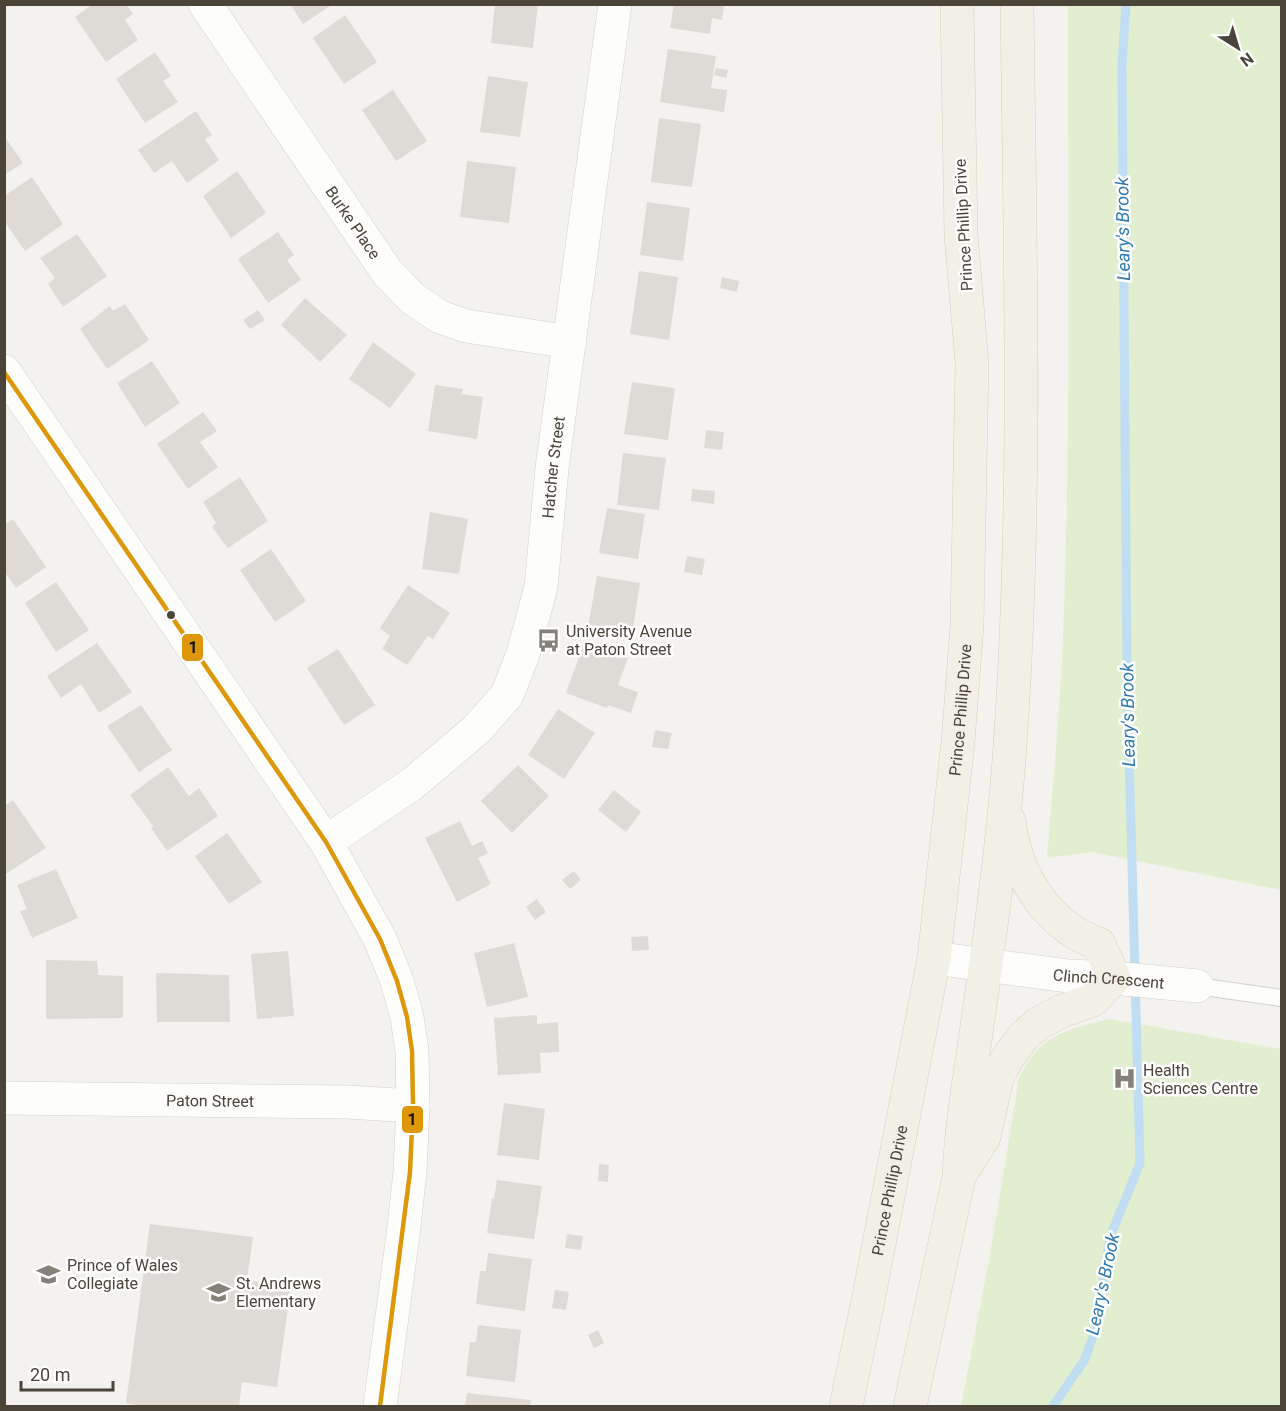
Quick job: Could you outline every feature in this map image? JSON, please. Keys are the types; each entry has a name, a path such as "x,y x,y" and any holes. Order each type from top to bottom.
{"main road":[{"name":"Prince Phillip Drive","path":"846,1407 933,958 958,742 967,626 972,363 961,235 957,4"},
{"path":"910,1407 959,1177 960,1139 986,965 1006,792 1016,650 1020,546 1020,160 1017,4"},
{"path":"959,1177 984,1137 997,1079 1023,1037 1039,1023 1062,1011 1093,1000 1114,978 1098,944 1069,930 1037,898 1024,876 1011,832 1006,792"}],"street":[{"name":"Burke Place","path":"205,4 387,272 412,298 440,317 466,326 570,342"},
{"name":"Hatcher Street","path":"326,842 412,784 476,730 507,694 523,654 540,587 552,468 615,4"},
{"path":"4,371 326,842 380,939 397,981 407,1017 412,1051 413,1106 404,1235 380,1407"},
{"name":"Clinch Crescent","path":"933,958 1068,976 1197,986"},
{"name":"Paton Street","path":"4,1098 347,1102 413,1106"}],"lane":[{"name":"Clinch Crescent","path":"1197,986 1281,998"}],"green space":[{"path":"1068,5 1281,5 1281,890 1092,852 1047,858 1061,674 1068,461"},
{"name":"Health Sciences Centre","path":"1110,1019 1281,1049 1281,1406 961,1406 989,1260 1019,1079 1035,1052 1045,1043 1080,1026"}],"building":[{"path":"93,4 126,4 133,14 125,20 138,40 106,62 75,17"},
{"path":"290,4 333,4 303,24"},
{"path":"495,4 538,4 533,48 491,43"},
{"path":"674,4 724,4 722,20 712,18 710,34 670,28"},
{"path":"345,15 377,62 344,84 313,38"},
{"path":"668,49 716,56 711,88 727,90 724,112 660,102"},
{"path":"155,52 171,76 163,81 178,102 145,123 116,79"},
{"path":"716,68 728,70 726,78 714,75"},
{"path":"488,76 528,82 520,137 480,132"},
{"path":"393,90 427,141 396,161 362,110"},
{"path":"196,111 212,135 205,139 219,160 187,183 172,161 154,173 138,150"},
{"path":"659,118 701,124 692,187 651,182"},
{"path":"4,136 23,163 4,175"},
{"path":"467,161 516,167 509,223 460,217"},
{"path":"237,171 266,213 231,238 203,196"},
{"path":"32,177 63,224 25,251 4,221 4,196"},
{"path":"647,202 690,208 683,261 640,255"},
{"path":"278,232 294,255 287,260 301,280 268,303 238,259"},
{"path":"77,234 107,276 63,307 48,284 55,278 40,258"},
{"path":"639,271 678,277 669,340 630,334"},
{"path":"722,277 739,281 737,292 720,288"},
{"path":"305,298 347,335 320,362 281,325"},
{"path":"125,304 149,340 107,369 80,329 110,306 113,311"},
{"path":"258,310 265,320 250,329 243,320"},
{"path":"373,342 416,374 390,408 349,379"},
{"path":"152,361 180,403 145,427 117,383"},
{"path":"632,382 675,388 668,440 624,434"},
{"path":"435,385 463,389 461,394 483,397 477,439 428,431"},
{"path":"203,412 217,431 200,442 218,467 188,489 157,444"},
{"path":"706,430 724,432 722,450 704,448"},
{"path":"623,453 666,458 659,510 617,505"},
{"path":"240,477 268,521 228,548 212,527 216,523 203,502"},
{"path":"692,489 715,491 714,504 691,501"},
{"path":"607,508 645,514 638,559 599,553"},
{"path":"430,512 468,519 459,574 422,569"},
{"path":"13,519 46,567 16,588 4,571 4,525"},
{"path":"271,549 306,601 275,622 240,570"},
{"path":"687,556 705,559 702,575 684,572"},
{"path":"597,576 640,583 632,635 588,627"},
{"path":"56,582 89,630 56,652 25,603"},
{"path":"408,585 450,613 433,639 428,636 407,665 382,649 390,636 380,628"},
{"path":"97,643 132,692 99,713 81,684 61,698 47,676"},
{"path":"584,643 628,658 618,685 638,692 631,713 608,705 607,708 566,693"},
{"path":"338,649 375,705 344,725 307,668"},
{"path":"141,705 172,750 139,772 107,726"},
{"path":"558,709 595,733 564,779 528,755"},
{"path":"655,730 672,733 668,749 652,747"},
{"path":"518,765 549,796 512,833 481,801"},
{"path":"168,767 189,796 199,788 218,816 167,851 151,828 153,826 130,795"},
{"path":"614,790 641,812 626,832 598,810"},
{"path":"13,800 46,848 4,875 4,806"},
{"path":"460,821 472,846 482,841 488,853 478,858 491,884 457,902 425,838"},
{"path":"227,833 262,882 229,904 195,856"},
{"path":"56,869 78,918 32,938 20,911 27,909 17,885"},
{"path":"574,871 581,880 570,889 562,880"},
{"path":"537,899 546,912 535,920 526,907"},
{"path":"648,936 649,950 632,951 631,937"},
{"path":"514,943 528,997 487,1007 474,953"},
{"path":"288,951 294,1016 257,1019 251,954"},
{"path":"46,960 97,961 98,975 123,976 123,1018 46,1019"},
{"path":"156,973 229,975 230,1022 157,1022"},
{"path":"537,1015 537,1024 558,1022 559,1052 540,1053 541,1073 498,1075 494,1018"},
{"path":"504,1103 545,1109 539,1160 497,1155"},
{"path":"599,1164 609,1165 608,1182 598,1181"},
{"path":"497,1180 542,1186 534,1239 487,1233"},
{"path":"150,1224 253,1237 247,1280 291,1286 277,1387 242,1382 239,1406 141,1406 126,1403"},
{"path":"567,1234 583,1236 581,1250 565,1248"},
{"path":"488,1253 532,1259 525,1311 476,1304 480,1271 486,1271"},
{"path":"555,1290 569,1292 566,1310 552,1308"},
{"path":"478,1325 521,1330 515,1382 466,1376 470,1342 476,1342"},
{"path":"598,1330 604,1343 594,1348 588,1335"},
{"path":"467,1393 531,1400 530,1406 465,1406"}],"waterway":[{"name":"Leary's Brook","path":"1053,1406 1084,1361 1097,1326 1110,1237 1140,1163 1127,676 1122,65 1126,4"}],"transit line":[{"name":"1","path":"4,372 326,842 380,939 397,981 407,1017 412,1051 413,1106 410,1172 380,1406"}],"place":[{"name":"University Avenue at Paton Street","path":"548,640"},
{"name":"Health Sciences Centre","path":"1125,1079"},
{"name":"Prince of Wales Collegiate","path":"49,1274"},
{"name":"St. Andrews Elementary","path":"218,1292"}]}
